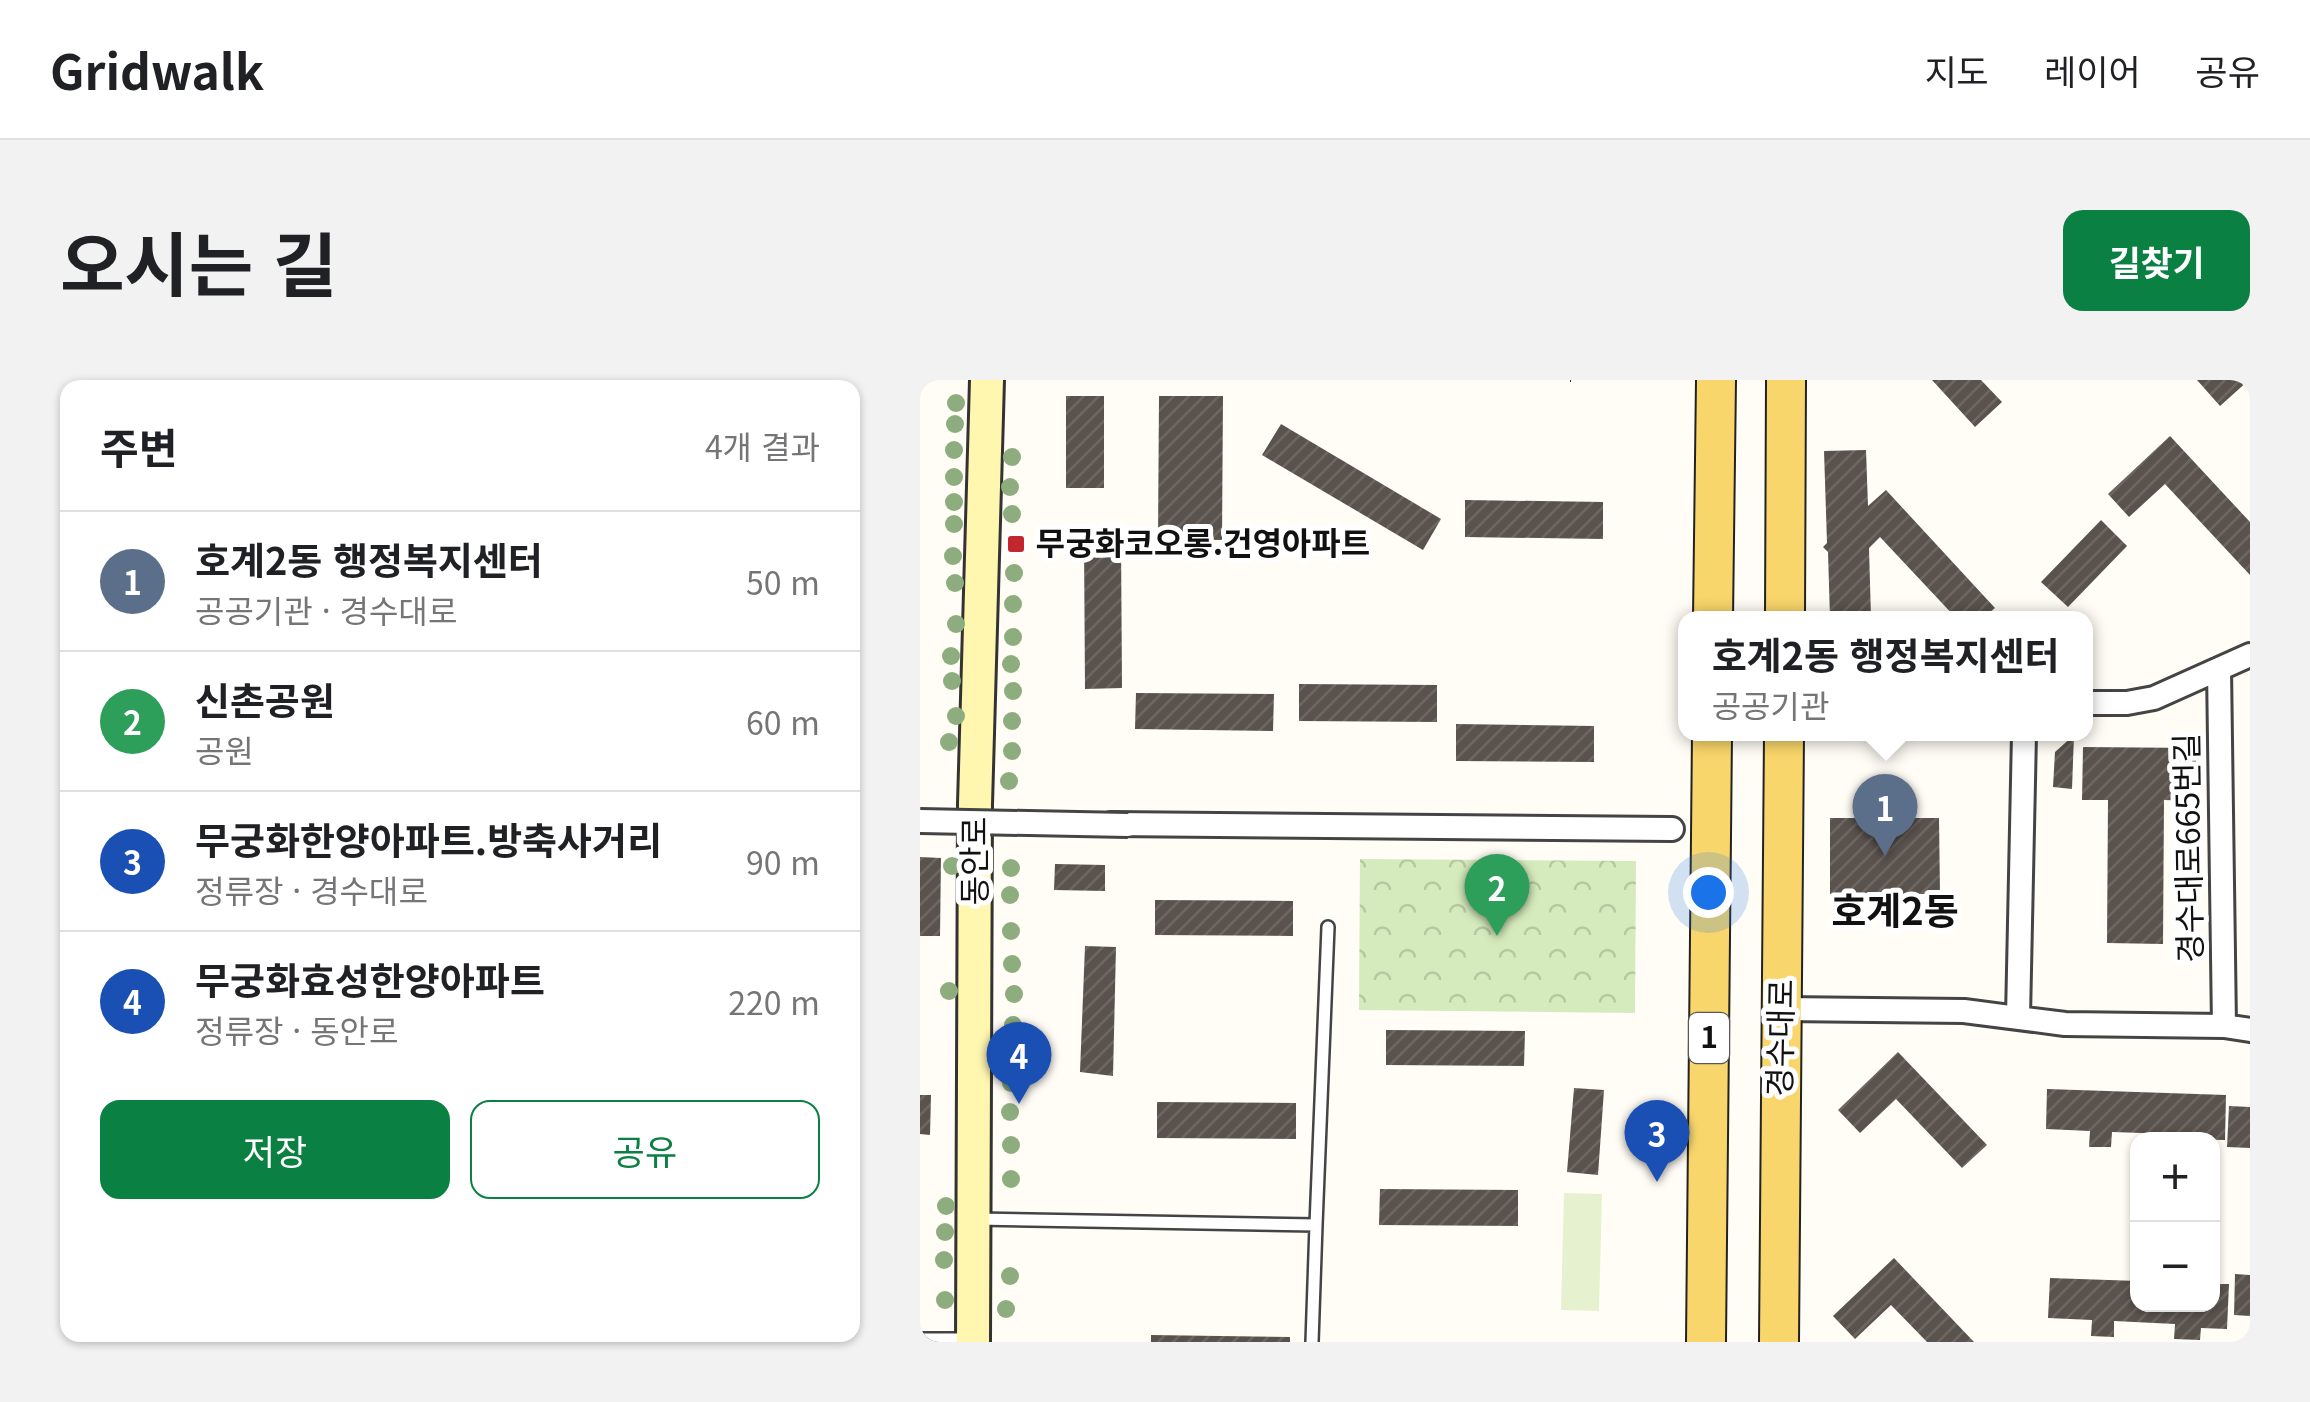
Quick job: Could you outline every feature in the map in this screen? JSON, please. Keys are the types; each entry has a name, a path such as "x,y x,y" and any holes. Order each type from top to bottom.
{"main road":[{"path":"1714,611 1716,380"},
{"path":"1785,611 1786,380"},
{"name":"1","path":"1706,1342 1712,741"},
{"name":"경수대로","path":"1778,1342 1784,741"}],"street":[{"name":"동안로","path":"973,1341 975,804 987,380"},
{"name":"경수대로665번길","path":"2093,702 2154,698 2250,655"},
{"name":"경수대로665번길","path":"2219,669 2224,1026"},
{"path":"2018,1016 2024,741"},
{"path":"928,819 1128,824"},
{"path":"1018,823 1672,829"},
{"path":"1782,1009 1964,1011 2065,1024 2224,1026 2250,1030"}],"lane":[{"path":"1312,1342 1328,927"},
{"path":"976,1219 1316,1225"},
{"path":"920,1339 973,1341"}],"green space":[{"path":"1360,859 1636,861 1635,1013 1359,1010"},
{"path":"1564,1193 1602,1194 1599,1311 1561,1310"}],"building":[{"path":"1932,380 1981,380 2002,402 1975,427"},
{"path":"2197,380 2249,380 2220,406"},
{"path":"1066,396 1104,396 1104,488 1066,488"},
{"path":"1159,396 1223,396 1222,540 1158,539"},
{"path":"1281,424 1441,519 1423,550 1262,455"},
{"path":"2170,436 2250,522 2250,575 2165,484 2129,517 2108,494"},
{"path":"1866,450 1868,506 1886,490 1995,608 1949,611 1880,537 1869,548 1871,611 1830,611 1828,552 1823,547 1827,543 1824,451"},
{"path":"1465,500 1603,502 1603,539 1465,537"},
{"path":"2101,520 2127,546 2068,607 2041,582"},
{"path":"1084,541 1121,541 1122,688 1085,689"},
{"path":"1299,684 1437,685 1437,722 1299,721"},
{"path":"1136,693 1274,694 1273,731 1135,729"},
{"path":"1456,724 1594,726 1594,762 1456,761"},
{"path":"2067,741 2074,741 2072,789 2053,787 2055,752"},
{"path":"2083,747 2196,748 2196,801 2164,800 2163,944 2107,943 2108,800 2082,800"},
{"path":"1830,818 1939,818 1940,894 1830,894"},
{"path":"920,857 941,858 940,936 920,936"},
{"path":"1055,864 1105,865 1105,891 1054,890"},
{"path":"1155,900 1293,901 1293,936 1155,935"},
{"path":"1085,946 1116,947 1113,1076 1080,1072"},
{"path":"1386,1030 1525,1031 1524,1066 1386,1065"},
{"path":"1898,1052 1987,1145 1962,1168 1896,1099 1860,1133 1838,1110"},
{"path":"1574,1088 1604,1090 1598,1175 1567,1172"},
{"path":"2047,1089 2226,1095 2225,1140 2220,1140 2220,1132 2112,1132 2111,1147 2089,1147 2090,1131 2046,1129"},
{"path":"920,1095 931,1095 930,1135 920,1134"},
{"path":"1157,1102 1296,1103 1296,1139 1157,1138"},
{"path":"2229,1106 2250,1107 2250,1148 2227,1147"},
{"path":"1380,1189 1518,1190 1518,1226 1379,1225"},
{"path":"1894,1258 1974,1342 1927,1342 1891,1305 1855,1339 1833,1316"},
{"path":"2235,1274 2250,1275 2250,1316 2234,1315"},
{"path":"2050,1278 2130,1281 2130,1312 2220,1312 2220,1284 2229,1284 2227,1329 2201,1328 2200,1340 2174,1339 2175,1324 2114,1321 2114,1337 2091,1336 2092,1320 2048,1318"},
{"path":"1151,1335 1290,1337 1290,1342 1151,1342"}],"place":[{"name":"무궁화코오롱.건영아파트","path":"1016,544"},
{"name":"호계2동 행정복지센터","path":"1885,856"},
{"name":"신촌공원","path":"1497,936"},
{"name":"무궁화효성한양아파트","path":"1019,1104"},
{"name":"무궁화한양아파트.방축사거리","path":"1657,1182"}],"district":[{"name":"호계2동","path":"1895,912"}]}
